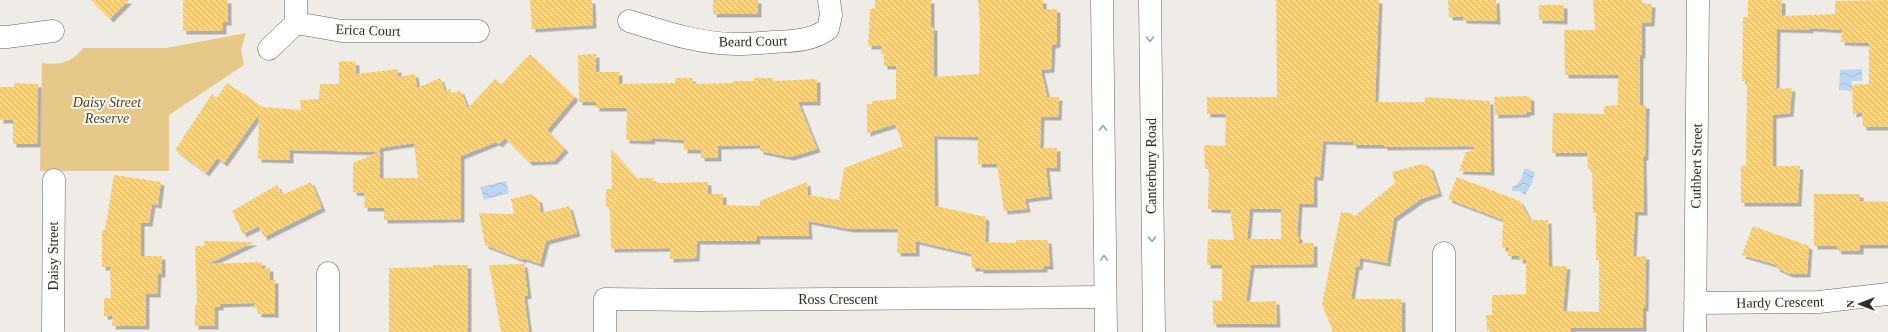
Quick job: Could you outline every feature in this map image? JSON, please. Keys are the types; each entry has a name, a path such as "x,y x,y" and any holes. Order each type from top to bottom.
{"street":[{"path":"269,49 296,23 296,0"},
{"name":"Beard Court","path":"629,21 688,38 736,44 809,39 819,36 828,29 831,15 829,0"},
{"path":"1102,0 1104,297 1106,332"},
{"name":"Canterbury Road","path":"1150,0 1154,332"},
{"name":"Cuthbert Street","path":"1695,332 1698,0"},
{"name":"Erica Court","path":"296,23 342,31 478,31"},
{"path":"0,37 53,31"},
{"name":"Daisy Street","path":"53,332 54,180"},
{"path":"1444,253 1444,332"},
{"path":"328,273 328,332"},
{"name":"Hardy Crescent","path":"1695,304 1819,302 1888,294"},
{"name":"Ross Crescent","path":"605,332 605,299 702,300 1104,297"}],"green space":[{"name":"Daisy Street Reserve","path":"246,33 241,50 244,65 169,115 169,171 40,171 42,63 54,64 65,62 74,57 83,48 166,48"}],"water":[{"path":"1862,69 1862,81 1852,81 1852,91 1839,90 1840,70"},
{"path":"1525,168 1535,172 1532,183 1525,195 1519,191 1512,191 1512,186 1515,186 1520,181"},
{"path":"506,181 509,193 484,200 480,187"}],"building":[{"path":"91,0 129,0 110,19"},
{"path":"183,0 228,0 228,22 223,22 223,31 183,31"},
{"path":"530,0 592,0 593,25 532,29"},
{"path":"713,0 758,0 758,14 713,14"},
{"path":"875,0 931,0 931,27 934,27 934,77 979,74 980,24 978,0 1043,0 1043,9 1057,9 1057,44 1052,45 1051,69 1041,70 1047,97 1059,97 1058,117 1041,117 1040,148 1057,148 1057,168 1046,168 1049,196 1025,199 1027,209 1004,211 997,164 978,164 978,137 934,136 935,206 986,217 985,242 1016,243 1016,240 1048,240 1050,266 1044,266 1044,269 980,270 980,268 972,268 971,254 916,241 916,253 897,253 898,229 850,229 808,221 809,236 757,236 757,241 697,241 696,258 670,259 670,248 611,249 610,207 606,207 606,189 612,189 611,149 636,178 653,178 653,183 708,182 708,194 723,194 723,205 760,206 760,201 807,182 808,195 839,200 844,168 903,146 895,124 867,133 867,104 872,104 872,101 896,99 896,66 884,66 884,54 881,54 881,46 868,46 870,9 875,8"},
{"path":"1276,0 1379,0 1375,102 1425,102 1425,97 1490,101 1491,172 1459,171 1466,152 1475,150 1474,147 1469,146 1384,147 1384,145 1353,145 1353,142 1323,141 1320,177 1314,177 1314,204 1299,204 1297,236 1299,236 1299,243 1314,243 1314,264 1251,265 1246,302 1276,301 1277,324 1213,324 1213,300 1222,301 1222,265 1207,265 1208,239 1234,240 1230,210 1208,209 1209,169 1205,169 1204,145 1225,146 1226,114 1207,114 1207,97 1277,97","holes":["1250,209 1281,209 1281,239 1247,239"]},
{"path":"1448,0 1496,0 1497,21 1463,20 1463,17 1449,17"},
{"path":"1593,0 1642,0 1642,4 1652,4 1651,23 1642,23 1642,55 1640,55 1640,105 1646,105 1645,157 1643,157 1644,212 1635,212 1633,257 1646,256 1643,328 1571,328 1571,332 1491,332 1491,330 1487,330 1486,315 1492,315 1492,295 1526,294 1526,260 1519,260 1519,256 1508,256 1508,248 1502,248 1503,220 1448,199 1457,177 1520,201 1530,220 1548,220 1549,266 1567,266 1563,311 1599,312 1599,260 1596,260 1596,213 1593,213 1592,169 1588,169 1587,153 1552,153 1553,113 1604,114 1604,106 1618,105 1618,75 1565,75 1564,30 1595,30"},
{"path":"1748,0 1782,0 1782,16 1835,14 1835,1 1888,0 1888,127 1863,127 1862,112 1853,114 1852,85 1869,84 1869,43 1841,42 1842,30 1810,28 1810,30 1777,29 1776,89 1792,88 1790,113 1773,115 1773,166 1800,166 1798,203 1741,203 1741,166 1746,166 1747,81 1742,81 1743,17 1748,17"},
{"path":"1539,5 1564,5 1564,21 1539,20"},
{"path":"530,54 575,97 547,130 565,149 554,161 529,162 505,138 499,144 496,142 461,156 461,219 384,220 384,208 364,208 365,193 353,192 353,163 379,152 290,150 290,160 258,159 259,114 224,163 217,158 206,173 175,150 212,94 217,98 227,83 263,107 301,110 300,100 319,99 320,84 339,84 339,61 356,62 356,74 398,69 398,77 415,74 417,88 440,78 445,91 450,89 452,94 460,90 468,108 495,79 501,85","holes":["414,143 418,178 380,178 380,148"]},
{"path":"596,54 596,72 619,72 619,84 675,83 675,78 692,78 693,84 754,81 754,78 773,78 773,81 817,79 817,102 798,102 817,149 790,157 760,151 760,145 718,146 718,158 701,158 701,150 684,150 684,140 652,138 651,141 626,140 627,108 596,108 596,102 579,102 578,55"},
{"path":"14,83 38,84 37,144 13,144 13,120 0,120 0,87 14,87"},
{"path":"1527,96 1531,98 1531,112 1527,112 1526,114 1495,115 1494,97"},
{"path":"1422,164 1430,167 1439,193 1421,199 1394,218 1387,263 1360,258 1359,267 1356,266 1351,299 1402,299 1402,332 1333,332 1322,304 1341,212 1350,213 1355,216 1395,183 1392,172"},
{"path":"114,175 161,182 158,205 152,204 149,223 141,223 141,256 162,256 162,274 158,274 157,294 146,294 146,326 112,326 113,316 104,316 104,298 111,298 110,267 102,267 102,230 105,230"},
{"path":"311,182 322,208 264,237 259,226 243,234 232,211 277,185 282,195"},
{"path":"531,194 539,200 541,213 569,206 577,233 546,241 540,264 523,258 523,260 485,245 479,213 514,214 511,199"},
{"path":"1814,194 1860,194 1860,201 1888,202 1888,245 1860,245 1860,251 1838,251 1837,246 1814,246"},
{"path":"1753,226 1809,246 1807,274 1790,274 1776,268 1777,265 1742,255"},
{"path":"204,241 254,242 208,264 262,262 262,268 270,268 270,280 275,280 275,314 258,314 258,308 254,308 254,303 220,304 220,307 215,307 215,326 195,326 195,305 197,305 195,246 204,246"},
{"path":"524,264 528,295 524,296 529,332 501,332 489,265"},
{"path":"433,265 468,265 468,332 389,332 389,268 433,267"}]}
